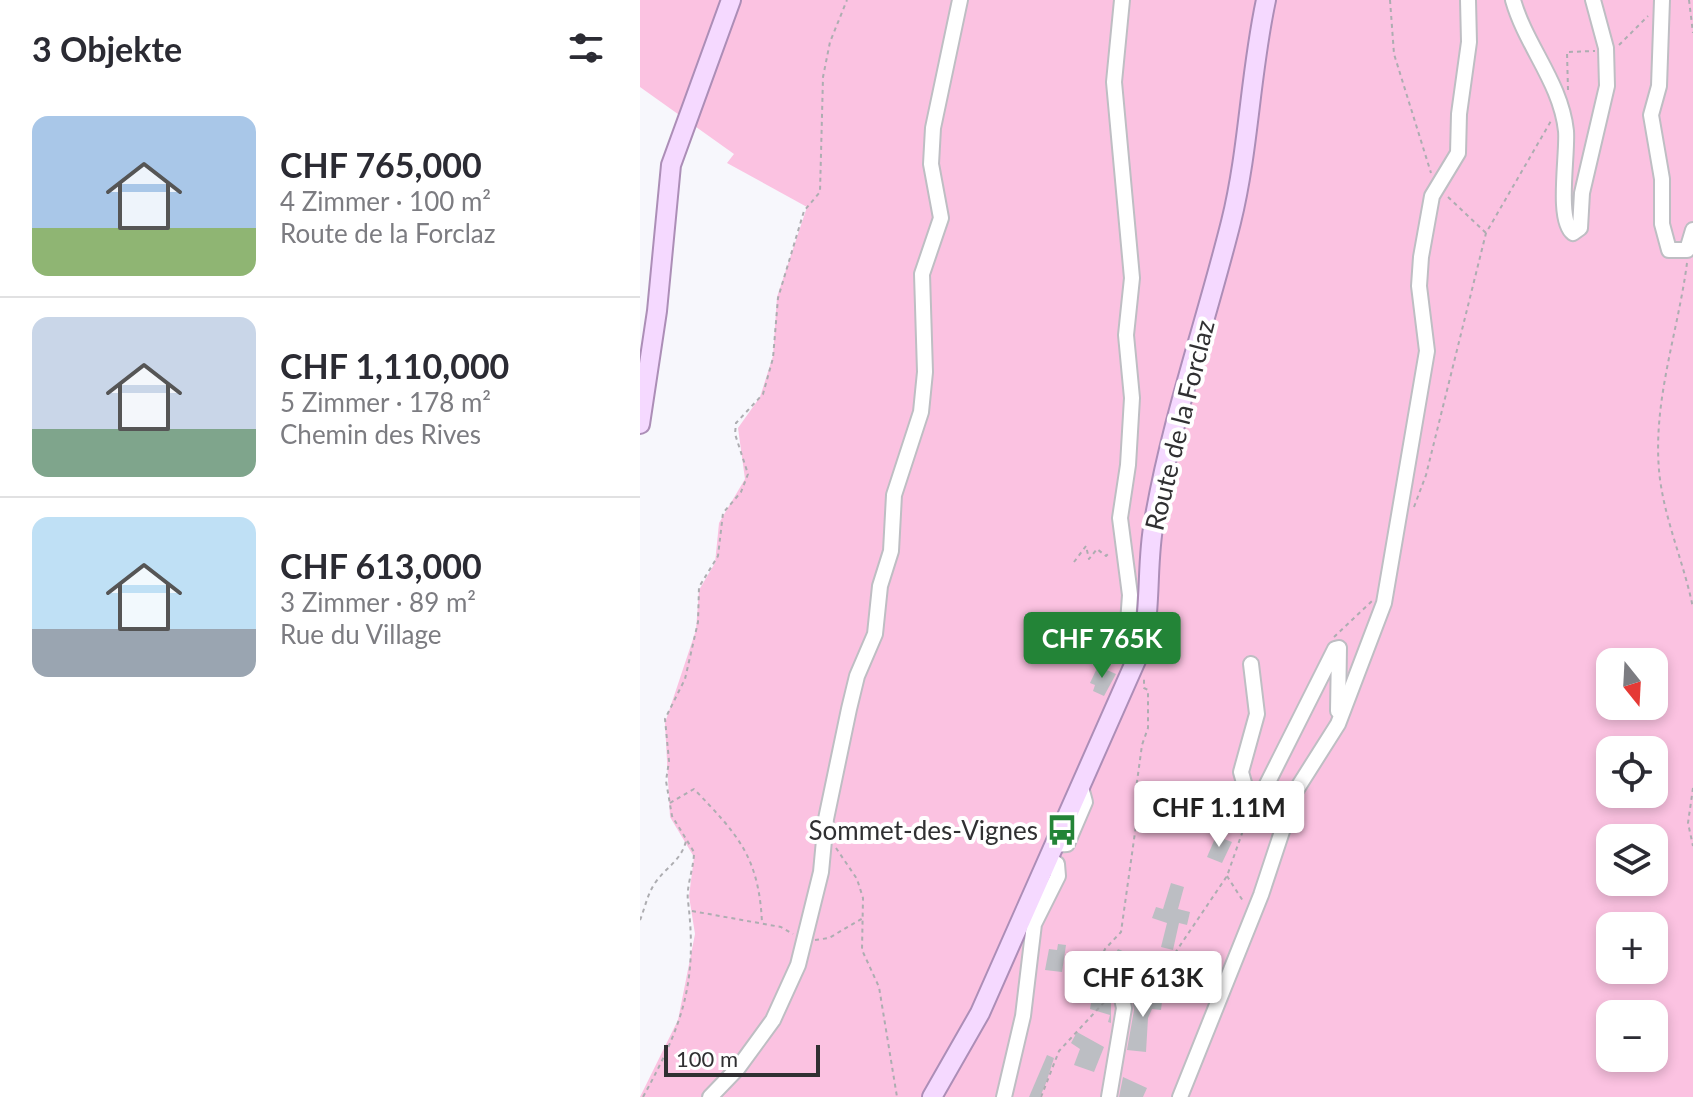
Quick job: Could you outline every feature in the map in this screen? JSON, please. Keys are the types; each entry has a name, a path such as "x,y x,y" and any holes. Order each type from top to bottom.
{"main road":[{"path":"640,424 657,311 671,165 731,0"},
{"name":"Route de la Forclaz","path":"932,1097 968,1036 1139,653 1145,632 1153,523 1231,221 1244,160 1256,47 1266,0"}],"street":[{"path":"710,1097 732,1075 770,1024 796,969 821,872 825,834 854,687 875,638 880,586 891,551 895,490 920,419 925,372 922,274 941,218 931,160 934,119 960,0"},
{"path":"1122,0 1114,82 1132,287 1126,335 1132,398 1121,533 1130,595 1128,623 1134,630 1145,632"},
{"path":"1180,1097 1253,915 1295,792 1338,724 1380,619 1393,565 1408,447 1425,363 1427,339 1420,272 1437,187 1458,153 1459,114 1469,42 1468,0"},
{"path":"1513,0 1529,44 1563,109 1567,136 1565,221 1573,233 1580,228 1582,193 1605,99 1607,53 1593,0"},
{"path":"1662,0 1659,86 1651,122 1662,179 1665,240 1669,250 1687,250 1693,230"},
{"path":"1255,803 1335,649 1339,648 1338,724"},
{"path":"1251,664 1257,714 1241,772 1255,803"},
{"path":"1249,774 1255,803"},
{"path":"1004,1097 1023,1016 1034,924 1059,874 1052,852"},
{"path":"1109,1097 1124,1008 1119,984 1137,967 1164,960"}],"path":[{"path":"643,1097 674,1040 690,981 691,911 687,899 694,852 672,816 665,719 685,679 698,622 699,587 718,556 723,513 741,492 748,474 735,434 736,423 763,394 773,358 778,298 804,211 820,192 823,77 830,42 847,0"},
{"path":"1390,0 1394,54 1437,187 1486,233"},
{"path":"1689,0 1693,33"},
{"path":"1561,82 1568,90 1567,52 1607,53 1636,33 1650,13"},
{"path":"1409,520 1426,475 1486,233 1553,116"},
{"path":"1687,250 1658,440 1662,488 1693,608"},
{"path":"1074,562 1086,546 1089,559 1097,549 1109,554 1121,533"},
{"path":"1041,1097 1059,1051 1119,984 1093,976 1105,949 1121,932 1138,811 1136,789 1148,728 1148,690 1144,688 1139,653"},
{"path":"1693,788 1688,802 1693,846"},
{"path":"670,803 694,789 736,833 749,857 762,923"},
{"path":"1164,960 1181,949 1227,876 1255,803"},
{"path":"825,834 857,879 863,898 862,950 883,1001 885,1035 897,1097"},
{"path":"640,920 648,895 660,876 682,855 686,840"},
{"path":"1227,876 1253,915"},
{"path":"691,911 781,927 793,935 797,926 818,941 829,938 864,917"}],"shaded area":[{"path":"640,0 1693,0 1693,1097 640,1097 678,1020 695,934 689,896 694,857 670,817 665,723 696,630 699,590 715,563 719,523 745,479 738,428 760,397 773,356 777,297 807,207 727,163 734,154 640,87"}],"building":[{"path":"1098,666 1116,674 1104,696 1093,691 1095,685 1090,683"},
{"path":"1216,836 1232,842 1222,863 1207,857"},
{"path":"1171,883 1184,887 1178,909 1190,912 1187,925 1179,923 1173,950 1161,947 1167,923 1152,918 1156,907 1163,909"},
{"path":"1058,944 1066,945 1062,972 1045,970 1049,949 1057,950"},
{"path":"1118,949 1127,953 1124,960 1128,962 1112,977 1104,973"},
{"path":"1094,985 1107,988 1106,994 1111,995 1111,1023 1108,1022 1110,1015 1090,1009"},
{"path":"1148,990 1163,993 1161,1010 1152,1009 1148,1018 1146,1052 1127,1050 1134,1010 1131,994 1145,998"},
{"path":"1077,1032 1104,1047 1094,1072 1074,1065 1080,1049 1071,1043"},
{"path":"1047,1055 1054,1058 1040,1097 1029,1097"},
{"path":"1123,1077 1147,1088 1143,1097 1119,1097"}],"place":[{"name":"Sommet-des-Vignes","path":"1062,830"}]}
